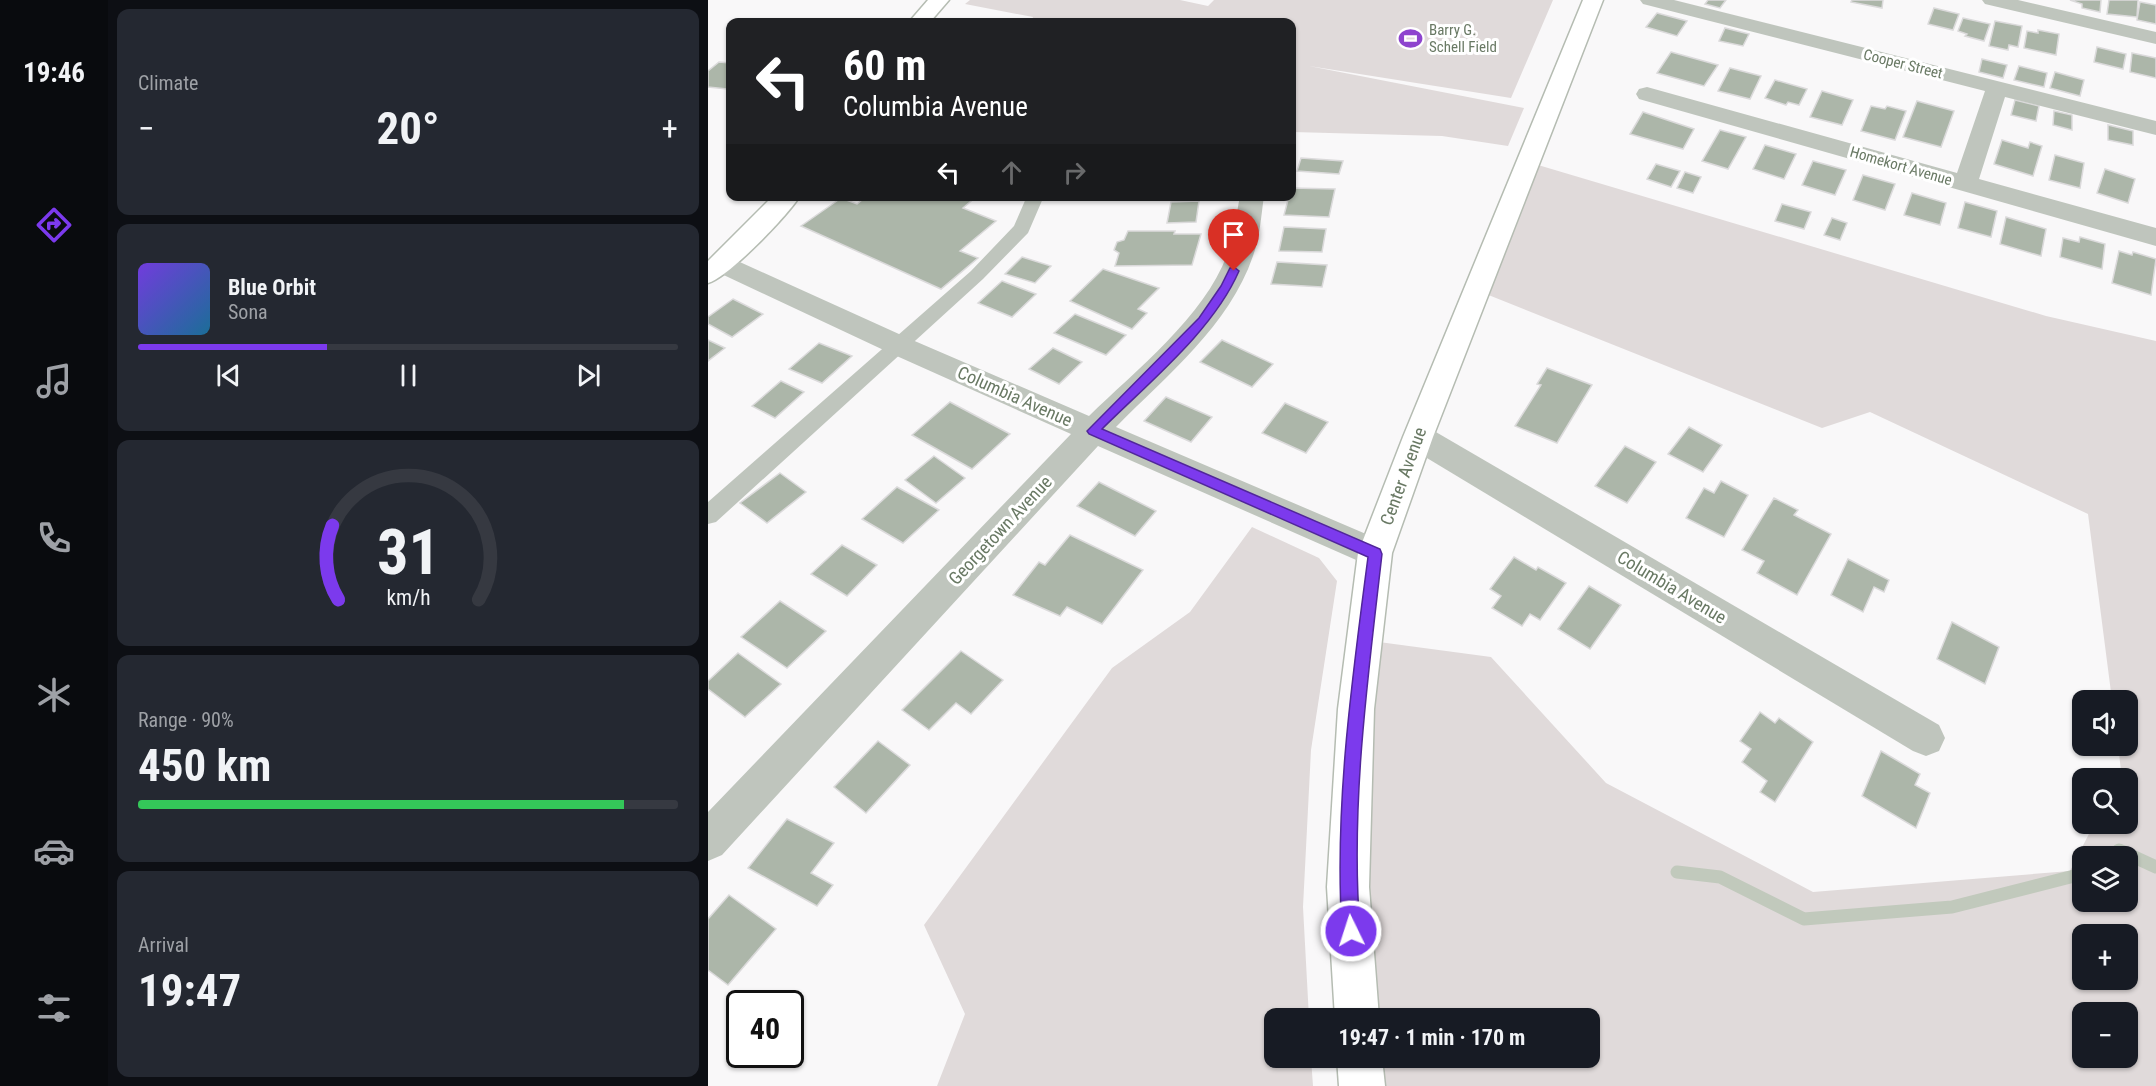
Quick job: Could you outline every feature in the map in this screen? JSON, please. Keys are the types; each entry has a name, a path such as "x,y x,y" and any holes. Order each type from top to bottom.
{"street":[{"path":"923,18 939,0"},
{"name":"Center Avenue","path":"1357,1008 1348,887 1356,709 1375,554 1418,436 1593,0"},
{"name":"Cooper Street","path":"1650,0 2156,128"},
{"path":"1992,0 2156,38"},
{"path":"1965,184 1997,88"},
{"name":"Homekort Avenue","path":"1647,94 2156,237"},
{"path":"715,269 783,201"},
{"name":"Georgetown Avenue","path":"708,841 1093,431 1203,321 1226,287 1241,254 1251,201"},
{"name":"Columbia Avenue","path":"715,269 900,346 1375,554"},
{"name":"Columbia Avenue","path":"1418,436 1926,738"},
{"path":"1361,1068 1362,1086"}],"lane":[{"path":"708,515 977,275 1022,229 1034,201"}],"shaded area":[{"path":"970,0 1180,0 1208,6 1214,0 1553,0 1511,98 1309,66 1524,108 1508,146 1442,136 1296,132 1296,18 1033,18 965,4"},
{"path":"1528,162 2046,316 2156,341 2156,1086 1362,1086 1361,1068 1600,1068 1600,1008 1356,1008 1348,887 1364,640 1491,657 1606,783 1813,892 2070,871 2072,867 2072,912 2138,912 2138,846 2083,846 2089,834 2138,834 2138,768 2121,768 2119,756 2138,756 2138,690 2111,690 2088,514 1870,412 1822,428 1476,290"},
{"path":"1252,527 1319,558 1337,581 1311,750 1303,907 1308,1008 1264,1008 1264,1068 1312,1068 1313,1086 937,1086 965,1014 924,925 1112,668 1190,612"}],"building":[{"path":"1708,0 1726,0 1720,8 1705,4"},
{"path":"1852,0 1883,0 1882,8 1851,2"},
{"path":"2070,0 2101,0 2100,12 2082,8 2082,4"},
{"path":"2109,0 2138,0 2137,17 2107,14"},
{"path":"2140,2 2156,5 2156,24 2137,20"},
{"path":"1934,8 1959,14 1953,30 1928,24"},
{"path":"1657,13 1687,21 1677,36 1646,27"},
{"path":"1963,18 1990,24 1984,41 1965,36 1967,34 1958,31"},
{"path":"1995,21 2022,26 2018,47 2009,45 2008,50 1989,46"},
{"path":"1725,28 1749,34 1743,46 1719,41"},
{"path":"2038,30 2059,34 2056,55 2024,48 2027,31 2038,33"},
{"path":"2097,47 2126,54 2123,69 2094,62"},
{"path":"1671,52 1718,65 1704,86 1657,73"},
{"path":"2132,53 2156,58 2156,78 2130,72"},
{"path":"1982,59 2007,65 2003,78 1979,72"},
{"path":"719,62 726,63 726,89 708,87 708,71"},
{"path":"2019,66 2047,73 2044,87 2014,80"},
{"path":"1730,68 1761,76 1750,99 1718,91"},
{"path":"2055,72 2084,80 2080,96 2050,88"},
{"path":"1775,80 1807,89 1799,105 1788,102 1786,105 1765,98"},
{"path":"1822,91 1853,100 1842,125 1810,117"},
{"path":"2015,100 2039,106 2036,121 2011,115"},
{"path":"1917,101 1954,111 1941,147 1903,137"},
{"path":"1871,106 1885,109 1887,106 1906,111 1895,140 1861,131"},
{"path":"2054,111 2072,115 2072,130 2053,125"},
{"path":"1643,112 1694,129 1683,149 1630,134"},
{"path":"2108,125 2133,131 2133,145 2108,140"},
{"path":"1720,130 1746,137 1728,169 1702,161"},
{"path":"2002,140 2028,148 2030,142 2042,146 2033,176 1994,164"},
{"path":"1765,145 1796,154 1784,179 1753,169"},
{"path":"2055,155 2084,163 2080,188 2049,180"},
{"path":"1301,158 1343,161 1339,174 1297,171"},
{"path":"1813,161 1846,170 1835,195 1802,185"},
{"path":"1656,164 1680,171 1671,187 1647,179"},
{"path":"2105,169 2135,179 2128,203 2097,193"},
{"path":"1685,172 1701,177 1693,193 1677,188"},
{"path":"1863,175 1895,184 1885,210 1853,200"},
{"path":"1296,188 1335,189 1329,217 1284,215 1288,201 1296,201"},
{"path":"1912,193 1946,203 1940,225 1904,215"},
{"path":"837,201 857,204 861,201 971,201 963,208 996,221 960,251 978,258 941,289 801,226"},
{"path":"1199,201 1196,222 1167,223 1171,202"},
{"path":"1965,202 1997,211 1991,237 1958,228"},
{"path":"1782,204 1811,212 1804,229 1775,221"},
{"path":"2006,217 2046,229 2041,256 2000,244"},
{"path":"1832,218 1847,223 1840,240 1824,235"},
{"path":"1284,227 1326,229 1322,252 1279,251"},
{"path":"1128,231 1175,231 1174,234 1201,234 1192,265 1115,266 1119,253 1114,250 1117,242 1124,240"},
{"path":"2080,237 2105,244 2102,269 2060,257 2063,238 2079,242"},
{"path":"2119,251 2132,255 2133,252 2156,259 2151,295 2112,283"},
{"path":"1022,257 1051,266 1035,283 1005,274"},
{"path":"1277,262 1327,265 1322,287 1271,284"},
{"path":"1103,269 1159,288 1138,309 1147,313 1132,329 1070,301"},
{"path":"1002,281 1036,294 1012,317 978,303"},
{"path":"733,299 763,314 732,337 708,324 708,317"},
{"path":"1075,314 1126,335 1106,355 1054,333"},
{"path":"708,340 725,348 708,361"},
{"path":"1222,340 1273,364 1252,387 1200,362"},
{"path":"819,343 852,356 822,383 789,369"},
{"path":"1053,348 1082,362 1059,384 1029,369"},
{"path":"1547,368 1592,385 1557,443 1515,426 1541,385 1537,384"},
{"path":"781,381 804,392 775,418 752,406"},
{"path":"1166,397 1212,417 1191,442 1144,421"},
{"path":"950,402 1010,434 972,469 912,435"},
{"path":"1285,403 1328,422 1306,453 1262,433"},
{"path":"1689,427 1722,445 1703,472 1668,454"},
{"path":"1625,446 1656,462 1627,503 1595,486"},
{"path":"934,456 965,478 936,503 905,480"},
{"path":"780,473 806,492 767,523 740,503"},
{"path":"1721,481 1748,495 1724,537 1686,518 1704,488 1714,493"},
{"path":"1099,482 1156,511 1135,536 1077,506"},
{"path":"897,487 939,510 903,543 862,519"},
{"path":"1774,498 1798,510 1794,515 1831,534 1797,595 1757,573 1764,561 1742,550"},
{"path":"1070,535 1143,570 1102,624 1067,607 1060,616 1013,595 1039,562 1045,565"},
{"path":"842,545 877,565 847,596 811,574"},
{"path":"1514,557 1566,583 1540,620 1530,614 1522,626 1492,608 1501,596 1490,589"},
{"path":"1848,559 1889,580 1884,592 1874,587 1863,612 1831,595"},
{"path":"1589,586 1621,605 1590,649 1558,629"},
{"path":"780,601 826,631 787,668 741,637"},
{"path":"1952,622 1999,647 1985,684 1937,659"},
{"path":"961,651 1003,680 971,714 956,703 929,730 902,710"},
{"path":"738,653 781,684 745,717 708,689 708,681"},
{"path":"1760,712 1775,723 1779,718 1813,742 1775,802 1760,792 1767,781 1742,762 1751,749 1740,741"},
{"path":"878,741 910,765 866,813 834,787"},
{"path":"1881,751 1920,774 1915,785 1930,793 1916,828 1862,796"},
{"path":"787,819 834,843 811,873 833,885 817,906 748,868"},
{"path":"729,895 776,929 728,985 708,970 708,919"}],"waterway":[{"path":"2138,859 2156,867"},
{"path":"1677,872 1720,877 1804,919 1952,907 2072,877"}],"place":[{"name":"Barry G. Schell Field","path":"1411,39"}],"route":[{"path":"1234,271 1203,321 1093,431 1375,554 1356,709 1348,887 1351,931"}]}
